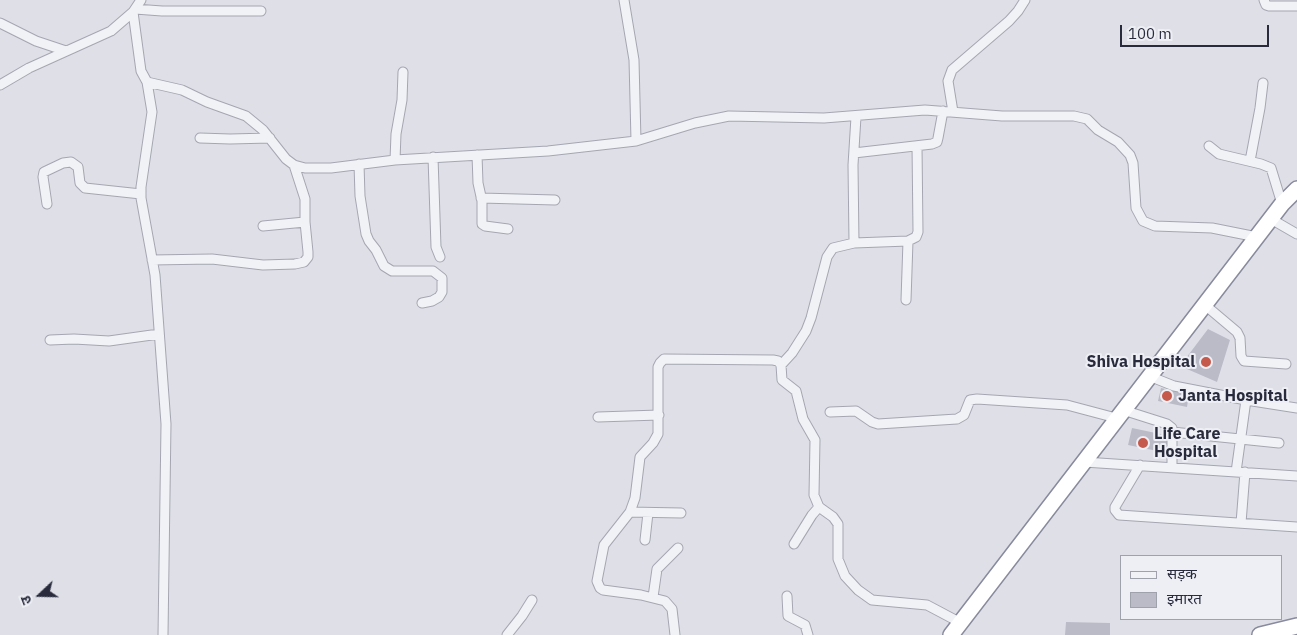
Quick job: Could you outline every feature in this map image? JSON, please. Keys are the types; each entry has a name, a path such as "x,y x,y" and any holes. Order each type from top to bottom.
{"highway":[{"path":"952,635 960,629 1120,414 1282,204 1297,189"},
{"path":"1260,635 1297,626"}],"street":[{"path":"0,85 29,68 111,31 134,11 141,0"},
{"path":"624,0 634,60 636,141"},
{"path":"854,153 936,142 948,111 948,81 952,70 1009,21 1025,0"},
{"path":"1264,0 1266,5 1269,6 1297,6"},
{"path":"134,11 261,11"},
{"path":"134,11 141,71 147,82 152,112 141,194 152,260 160,334 166,424 163,635"},
{"path":"0,23 36,41 66,51"},
{"path":"395,160 396,134 402,100 403,72"},
{"path":"147,82 182,90 212,104 238,112 254,122 270,138 286,159 294,165 314,168 432,157 548,151 636,141 695,123 729,116 824,118 856,117 905,111 948,111 1002,116 1074,116 1087,119 1098,130 1118,142 1130,155 1133,163 1136,208 1143,221 1155,226 1212,228 1257,237"},
{"path":"1250,161 1263,83"},
{"path":"854,243 856,117"},
{"path":"200,138 230,140 270,138"},
{"path":"781,365 792,353 806,331 830,251 837,246 854,243 908,241 913,239 918,232 917,146"},
{"path":"1209,146 1219,154 1271,168 1282,204"},
{"path":"477,155 478,183 482,198 482,224 508,229"},
{"path":"432,157 436,247 440,257"},
{"path":"47,204 44,172 67,162 74,162 78,167 80,183 85,188 141,194"},
{"path":"359,164 360,196 366,234 384,266 392,271 433,271 442,278 442,292 439,297 422,303"},
{"path":"152,260 212,259 263,265 300,264 307,260 304,191 294,165"},
{"path":"482,198 555,200"},
{"path":"1271,219 1297,234"},
{"path":"263,226 305,222"},
{"path":"906,300 908,241"},
{"path":"1205,305 1237,332 1240,338 1241,356 1244,361 1286,364"},
{"path":"50,340 109,341 160,334"},
{"path":"675,635 672,609 665,601 603,590 598,585 597,575 604,545 630,512 636,498 640,457 658,434 658,367 664,359 778,361 781,365 782,380 796,391 805,423 815,440 814,496 819,507 836,520 839,528 838,558 845,576 858,590 872,600 927,605 960,629"},
{"path":"1149,376 1174,386 1297,408"},
{"path":"830,412 856,411 878,424 957,419 964,415 968,402 976,399 1067,405 1167,424 1172,428 1172,467"},
{"path":"1241,523 1241,439 1246,400"},
{"path":"598,417 658,415"},
{"path":"1172,432 1280,443"},
{"path":"1084,462 1297,476"},
{"path":"1140,465 1115,507 1119,515 1297,527"},
{"path":"794,544 819,507"},
{"path":"630,512 681,512"},
{"path":"645,540 648,513"},
{"path":"653,598 657,569 678,548"},
{"path":"787,596 788,616 805,625 808,635"},
{"path":"507,635 532,600"}],"building":[{"path":"1208,329 1230,340 1217,382 1180,366"},
{"path":"1161,388 1189,394 1187,407 1158,401"},
{"path":"1132,428 1170,436 1167,453 1128,445"},
{"path":"1066,622 1110,623 1110,635 1065,635"}],"place":[{"name":"Shiva Hospital","path":"1206,362"},
{"name":"Janta Hospital","path":"1167,396"},
{"name":"Life Care Hospital","path":"1143,443"}]}
